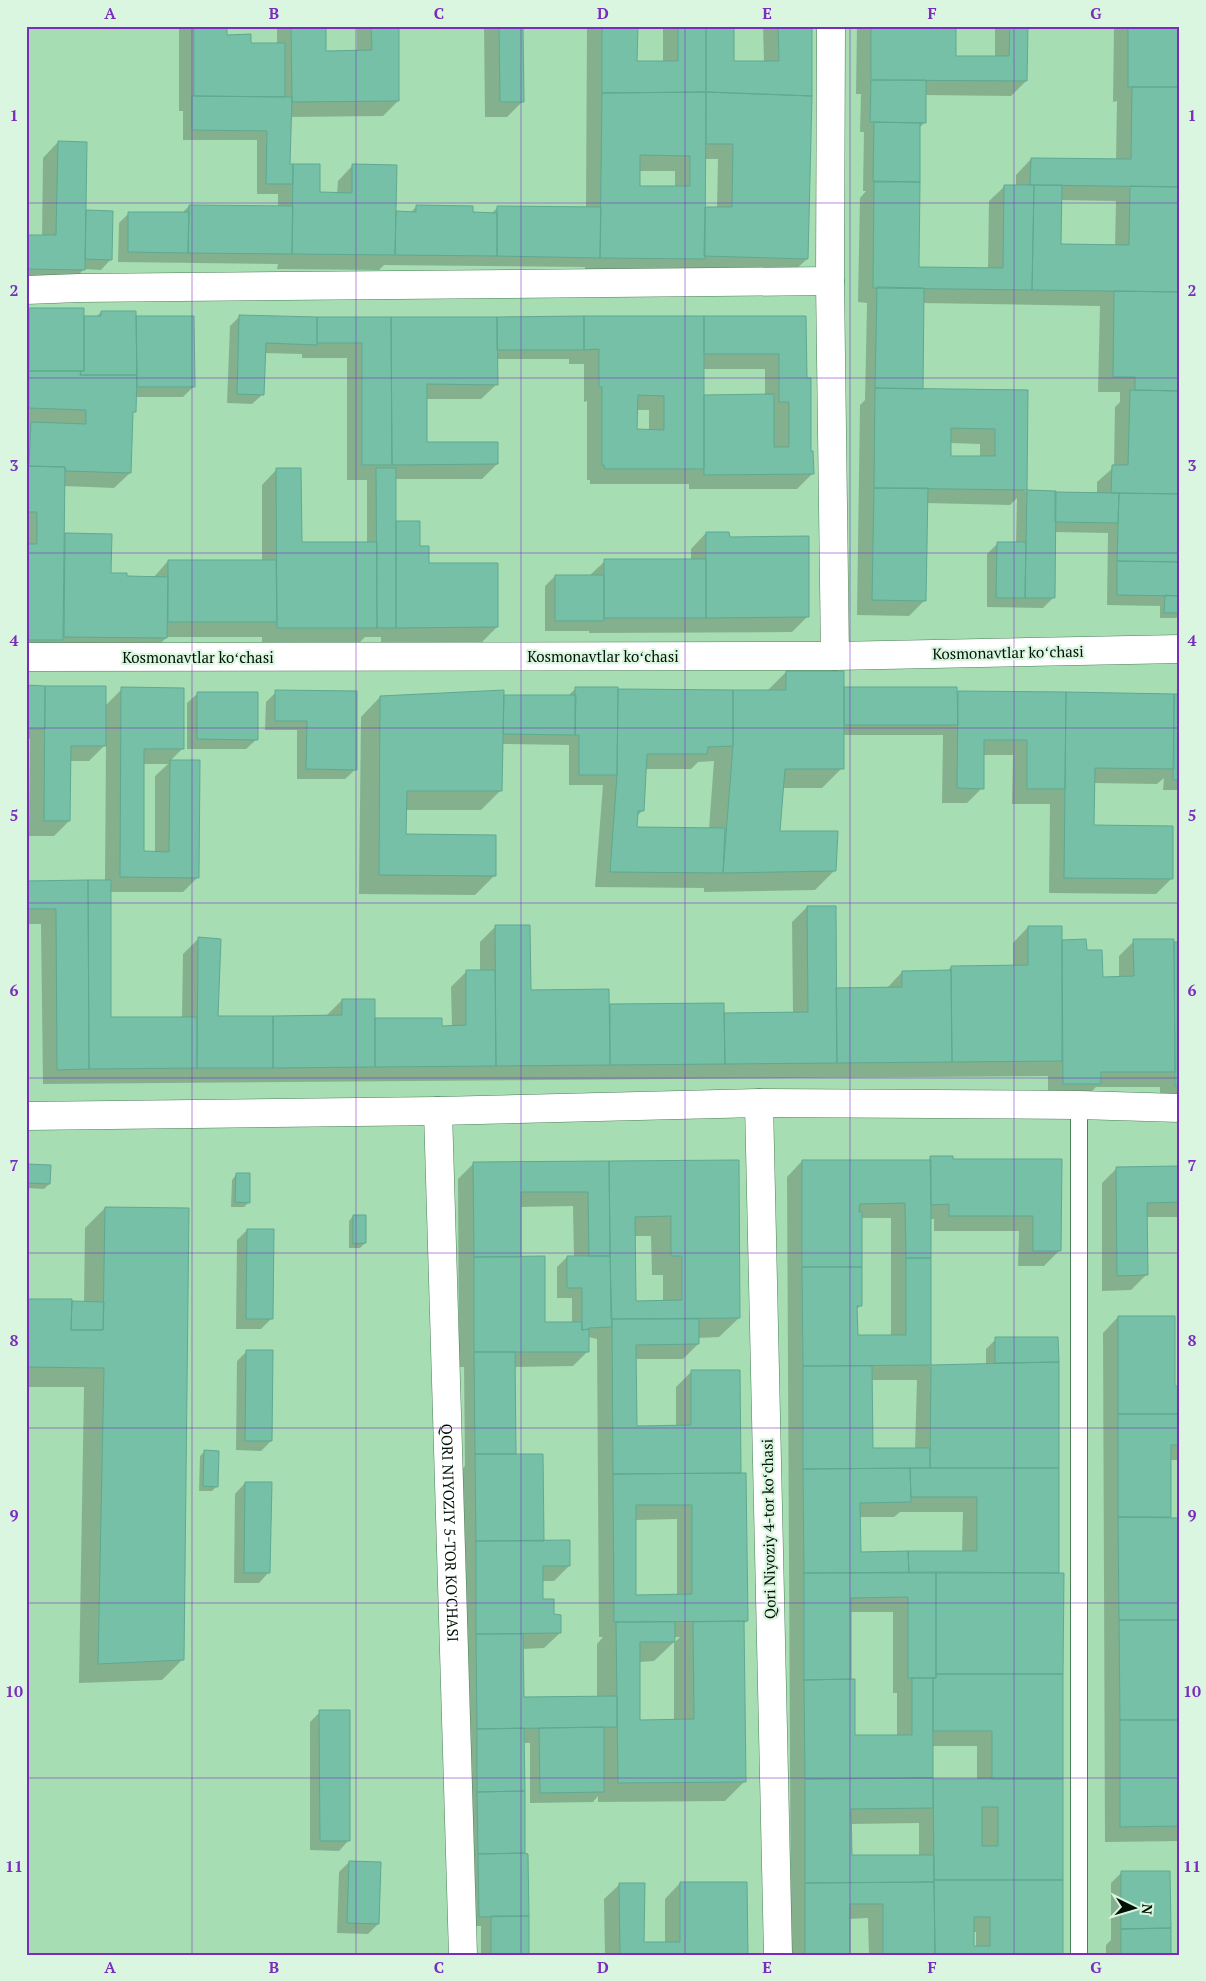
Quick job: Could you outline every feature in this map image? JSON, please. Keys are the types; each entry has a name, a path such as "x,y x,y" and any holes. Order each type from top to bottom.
{"street":[{"path":"831,26 830,281 835,656"},
{"path":"26,290 830,281"},
{"name":"Kosmonavtlar koʻchasi","path":"26,657 835,656 1180,649"},
{"path":"26,1116 438,1111 759,1103 1079,1105 1180,1108"},
{"name":"Qori Niyoziy 4-tor koʻchasi","path":"759,1103 778,1955"},
{"name":"QORI NIYOZIY 5-TOR KO'CHASI","path":"438,1111 463,1955"}],"lane":[{"path":"1079,1105 1079,1955"}],"building":[{"path":"194,26 227,26 227,35 251,34 251,43 285,43 285,97 194,96"},
{"path":"291,26 326,26 326,51 372,50 371,26 399,26 399,101 292,102"},
{"path":"499,26 523,26 524,102 500,102"},
{"path":"602,26 638,26 637,61 678,61 678,26 706,26 706,92 602,93"},
{"path":"706,26 734,26 734,61 779,61 778,26 812,26 812,96 706,92"},
{"path":"871,26 956,26 956,56 1009,56 1010,26 1028,26 1027,81 871,80"},
{"path":"1128,26 1180,26 1180,87 1128,87"},
{"path":"871,80 926,80 926,123 870,122"},
{"path":"1132,87 1180,87 1180,187 1030,185 1031,158 1131,159"},
{"path":"706,92 705,259 600,258 602,93","holes":["640,155 690,156 690,186 640,186"]},
{"path":"706,92 812,96 808,259 704,256 705,207 732,207 733,144 706,144"},
{"path":"192,96 292,97 290,164 293,164 293,184 266,184 267,131 192,130"},
{"path":"874,122 920,123 920,182 873,182"},
{"path":"58,141 87,142 85,270 26,269 26,235 56,235"},
{"path":"293,164 320,164 320,192 352,193 352,164 397,165 395,255 292,254"},
{"path":"874,181 920,182 919,267 1003,268 1004,185 1034,185 1032,290 873,288"},
{"path":"1034,185 1062,185 1061,244 1129,245 1130,186 1180,187 1180,292 1032,290"},
{"path":"189,205 293,206 292,254 188,253"},
{"path":"416,205 473,206 473,212 497,213 497,256 395,255 396,211 416,212"},
{"path":"497,206 601,207 600,258 497,256"},
{"path":"86,210 113,211 112,260 85,259"},
{"path":"128,212 189,212 188,253 128,252"},
{"path":"877,287 924,288 923,389 875,388"},
{"path":"1114,291 1180,292 1180,391 1135,390 1135,377 1113,377"},
{"path":"29,308 84,308 84,371 29,371"},
{"path":"26,311 29,311 29,362 26,362"},
{"path":"101,311 136,311 137,375 80,375 81,371 84,371 84,316 101,316"},
{"path":"239,315 317,317 317,345 266,343 264,395 237,394"},
{"path":"136,316 194,316 195,387 137,387"},
{"path":"584,316 704,316 704,469 605,469 604,465 602,465 602,387 599,387 599,349 584,350","holes":["638,395 664,396 664,430 637,429"]},
{"path":"584,316 584,350 497,350 497,317"},
{"path":"704,316 806,316 807,378 811,378 811,451 813,451 814,474 704,475 704,395 774,394 774,447 789,447 789,402 779,402 779,354 704,354"},
{"path":"317,317 391,317 392,465 362,465 362,343 317,343"},
{"path":"391,317 497,317 498,385 427,384 427,442 498,442 498,464 392,465"},
{"path":"29,371 81,371 80,375 137,375 136,412 133,412 131,473 66,471 65,467 29,466 31,422 86,424 86,410 29,408"},
{"path":"875,388 1028,390 1027,490 874,488","holes":["951,428 995,429 995,456 951,456"]},
{"path":"1130,390 1180,391 1180,494 1111,493 1112,465 1128,465"},
{"path":"26,416 28,416 28,463 26,463"},
{"path":"26,466 65,467 63,640 26,640 26,544 37,544 37,512 26,512"},
{"path":"276,468 301,468 302,542 377,542 377,628 277,628"},
{"path":"376,468 396,468 396,628 377,628"},
{"path":"874,488 928,488 926,601 872,600"},
{"path":"1027,490 1056,491 1055,598 1025,598"},
{"path":"1055,492 1119,493 1118,523 1055,522"},
{"path":"1119,493 1180,494 1180,562 1117,561"},
{"path":"396,521 420,521 420,546 429,546 429,563 498,563 498,627 396,628"},
{"path":"706,532 729,532 730,537 809,536 809,617 706,618"},
{"path":"65,533 112,534 111,573 127,573 127,576 168,577 167,638 64,637"},
{"path":"997,542 1026,542 1025,598 996,598"},
{"path":"604,559 706,559 706,618 604,618"},
{"path":"168,560 276,560 277,622 168,622"},
{"path":"1117,561 1180,562 1180,596 1117,595"},
{"path":"555,575 604,575 604,621 555,621"},
{"path":"1165,595 1180,596 1180,613 1164,613"},
{"path":"786,671 844,671 844,769 785,769 780,831 838,831 836,871 723,873 733,746 733,690 786,690"},
{"path":"26,685 45,686 45,729 26,729"},
{"path":"45,686 106,686 106,746 71,746 70,821 44,821"},
{"path":"121,687 184,688 184,749 144,749 144,851 169,852 170,760 200,760 199,878 120,877"},
{"path":"575,687 618,687 617,775 579,775 579,735 575,735"},
{"path":"844,687 957,687 958,725 844,725"},
{"path":"618,689 733,690 733,746 708,747 707,754 647,754 644,811 638,811 637,827 725,828 723,873 610,872 617,775"},
{"path":"275,690 357,691 357,770 306,769 307,721 275,721"},
{"path":"504,690 502,791 407,791 406,834 496,835 496,876 379,875 380,696"},
{"path":"958,691 1066,692 1065,789 1027,789 1027,740 984,740 984,789 957,788"},
{"path":"197,692 258,692 258,740 197,739"},
{"path":"1066,692 1174,694 1174,769 1095,768 1094,825 1173,826 1173,879 1064,878"},
{"path":"1174,694 1180,694 1180,780 1173,780"},
{"path":"504,695 576,695 575,735 503,734"},
{"path":"88,880 111,880 111,1017 197,1017 197,1068 89,1069"},
{"path":"88,880 89,1069 57,1070 56,909 26,909 26,881"},
{"path":"807,906 836,906 837,1063 725,1064 724,1013 808,1012"},
{"path":"495,925 530,925 531,990 609,989 610,1065 496,1066"},
{"path":"1028,926 1062,926 1062,1061 952,1062 951,966 1028,965"},
{"path":"198,937 221,939 218,1016 273,1016 273,1068 197,1068"},
{"path":"1086,939 1087,950 1102,950 1103,977 1134,976 1133,939 1174,939 1175,1072 1101,1072 1101,1084 1063,1084 1062,940"},
{"path":"1174,942 1180,942 1180,1086 1175,1086"},
{"path":"466,970 495,970 496,1066 375,1067 375,1018 442,1018 442,1026 466,1025"},
{"path":"951,970 952,1062 837,1063 836,988 902,987 902,971"},
{"path":"342,999 375,999 375,1067 273,1068 273,1016 342,1015"},
{"path":"724,1003 725,1064 610,1065 610,1004"},
{"path":"930,1156 953,1156 953,1159 1062,1159 1061,1251 1033,1251 1033,1216 949,1216 949,1204 931,1205"},
{"path":"739,1160 740,1318 611,1319 609,1161","holes":["671,1216 671,1256 682,1256 682,1300 636,1301 635,1217"]},
{"path":"802,1160 931,1160 931,1258 906,1258 905,1203 860,1204 859,1212 862,1212 862,1267 802,1267"},
{"path":"609,1161 610,1256 589,1256 588,1192 521,1192 521,1257 474,1257 473,1162"},
{"path":"26,1164 51,1165 50,1184 26,1183"},
{"path":"1180,1166 1180,1202 1147,1203 1148,1275 1117,1276 1116,1167"},
{"path":"236,1173 250,1173 250,1203 235,1202"},
{"path":"105,1207 189,1208 184,1660 98,1664 104,1368 26,1367 26,1299 72,1299 71,1330 103,1330"},
{"path":"353,1215 366,1215 366,1243 353,1244"},
{"path":"247,1229 274,1229 273,1319 246,1319"},
{"path":"545,1256 545,1322 582,1322 582,1330 589,1329 589,1352 474,1352 474,1257"},
{"path":"567,1256 610,1256 612,1327 582,1330 582,1288 567,1288"},
{"path":"906,1258 931,1258 931,1365 803,1366 802,1267 862,1267 862,1306 857,1306 858,1335 906,1335"},
{"path":"72,1301 104,1302 103,1330 71,1330"},
{"path":"1118,1316 1175,1316 1175,1386 1180,1386 1180,1414 1118,1414"},
{"path":"612,1319 699,1319 699,1344 636,1345 637,1426 691,1425 691,1370 740,1370 741,1473 613,1474"},
{"path":"995,1337 1058,1337 1059,1362 995,1363"},
{"path":"246,1350 273,1350 272,1441 245,1441"},
{"path":"474,1352 515,1352 516,1454 475,1454"},
{"path":"1059,1362 1059,1468 930,1468 931,1365"},
{"path":"803,1366 872,1366 873,1448 930,1448 930,1468 803,1469"},
{"path":"1118,1414 1180,1414 1180,1445 1171,1445 1171,1517 1118,1517"},
{"path":"204,1450 219,1451 218,1487 203,1486"},
{"path":"475,1454 543,1454 544,1541 476,1541"},
{"path":"910,1468 1059,1468 1059,1573 909,1573 908,1551 977,1551 977,1497 911,1497"},
{"path":"910,1468 911,1502 860,1503 861,1552 908,1551 909,1573 804,1573 803,1469"},
{"path":"746,1473 748,1621 614,1622 613,1474","holes":["636,1505 692,1505 692,1594 636,1595"]},
{"path":"245,1482 272,1482 270,1573 244,1573"},
{"path":"1118,1517 1180,1518 1180,1620 1119,1620"},
{"path":"570,1540 570,1566 543,1566 543,1599 554,1599 554,1614 561,1615 561,1633 476,1634 476,1541"},
{"path":"936,1572 1064,1573 1063,1674 936,1674"},
{"path":"936,1572 936,1678 908,1678 908,1597 851,1598 851,1679 804,1680 804,1573"},
{"path":"1119,1620 1180,1620 1180,1720 1120,1720"},
{"path":"744,1621 746,1782 618,1783 616,1622 675,1622 675,1642 640,1642 640,1720 694,1719 693,1622"},
{"path":"476,1634 523,1634 524,1697 617,1696 617,1727 477,1729"},
{"path":"936,1674 1063,1674 1063,1779 992,1779 992,1731 933,1731 933,1678 936,1678"},
{"path":"912,1678 933,1678 933,1778 805,1779 804,1680 855,1679 855,1735 912,1735"},
{"path":"319,1710 350,1710 350,1841 320,1841"},
{"path":"1120,1720 1180,1720 1180,1826 1120,1827"},
{"path":"604,1727 604,1792 540,1793 539,1728"},
{"path":"524,1728 525,1791 477,1792 477,1729"},
{"path":"933,1778 933,1808 851,1809 852,1855 934,1855 934,1882 805,1883 805,1779"},
{"path":"933,1779 1063,1779 1063,1880 934,1880","holes":["982,1807 998,1807 998,1846 982,1846"]},
{"path":"525,1791 525,1853 478,1854 477,1792"},
{"path":"478,1854 528,1854 529,1916 479,1917"},
{"path":"349,1861 381,1862 379,1924 347,1923"},
{"path":"1121,1871 1170,1871 1171,1928 1121,1929"},
{"path":"934,1880 1063,1880 1063,1955 935,1955","holes":["974,1917 990,1917 990,1946 974,1946"]},
{"path":"680,1882 747,1882 748,1955 620,1955 619,1883 645,1883 644,1942 680,1942"},
{"path":"934,1882 935,1955 883,1955 883,1904 850,1904 850,1955 805,1955 805,1883"},
{"path":"491,1916 529,1916 529,1955 491,1955"},
{"path":"1171,1928 1171,1955 1121,1955 1121,1929"}]}
